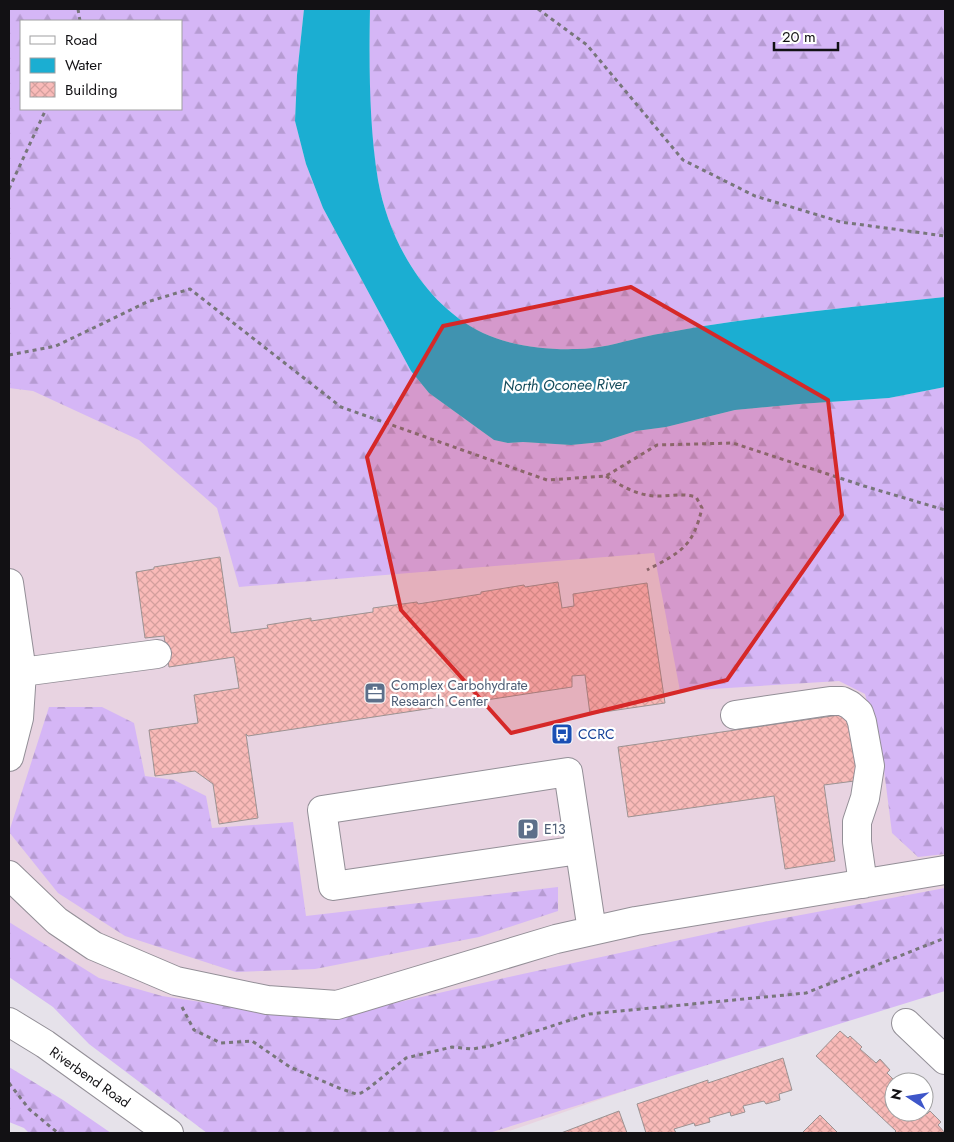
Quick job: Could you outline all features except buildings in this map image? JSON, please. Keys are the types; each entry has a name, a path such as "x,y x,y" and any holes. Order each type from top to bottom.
{"street":[{"path":"9,584 19,718 9,757"},
{"path":"18,685 157,654"},
{"path":"734,715 830,701 842,701 859,712 870,766 865,798 857,822 857,842 863,884"},
{"path":"579,850 333,886 322,810 568,772 592,931"},
{"path":"9,875 57,921 94,946 176,981 267,1000 337,1005 556,939 636,921 945,870"},
{"name":"Riverbend Road","path":"9,1022 45,1044 169,1133"},
{"path":"906,1023 945,1060"}],"path":[{"path":"538,9 587,45 683,160 754,196 841,222 945,236"},
{"path":"9,189 46,110"},
{"path":"9,354 56,346 147,302 190,289 341,407 547,480 606,476 657,446 733,443 864,486 945,510"},
{"path":"606,476 624,488 655,496 686,494 696,497 702,508 689,543 675,556 647,570"},
{"path":"176,981 182,1011 194,1030 222,1043 252,1041 290,1067 356,1094 369,1088 406,1058 452,1047 472,1049 490,1046 589,1014 806,993 945,938"},
{"path":"9,1083 29,1110 58,1133"}],"highlighted area":[{"path":"631,287 828,400 842,515 727,680 511,733 401,610 367,457 443,326"}],"shaded area":[{"path":"9,9 304,9 297,75 378,311 411,371 429,393 494,440 889,398 945,387 945,980 504,1133 229,1133 9,962"}],"green space":[{"path":"9,9 304,9 297,75 295,121 306,164 323,208 411,371 429,393 494,440 508,443 571,445 602,442 636,431 666,427 735,410 889,398 945,387 945,854 918,857 892,833 883,762 865,694 839,681 680,691 654,553 239,587 217,508 139,440 33,391 9,388"},
{"path":"370,9 945,9 945,297 824,310 704,326 585,349 553,349 529,346 505,341 483,333 462,321 427,288 413,269 391,226 378,180 372,138 369,73"},
{"path":"49,707 102,707 134,723 145,776 174,780 206,796 212,828 293,822 306,916 558,887 558,911 479,937 315,969 236,972 125,936 58,893 9,832"},
{"path":"945,888 945,991 489,1133 207,1133 89,1044 53,1007 9,977 9,922 99,978 162,996 259,1011 373,1008 758,923"},
{"path":"9,1067 63,1100 111,1133 29,1133 24,1128 9,1122"}],"water":[{"name":"North Oconee River","path":"304,9 370,9 371,117 375,160 383,203 401,248 413,269 427,288 462,321 483,333 517,344 553,349 585,349 704,326 824,310 945,297 945,387 889,398 735,410 666,427 636,431 602,442 571,445 508,443 494,440 429,393 411,371 323,208 306,164 295,121 297,75"}],"place":[{"name":"Complex Carbohydrate Research Center","path":"375,693"},
{"name":"CCRC","path":"562,734"},
{"name":"E13","path":"528,829"}]}
